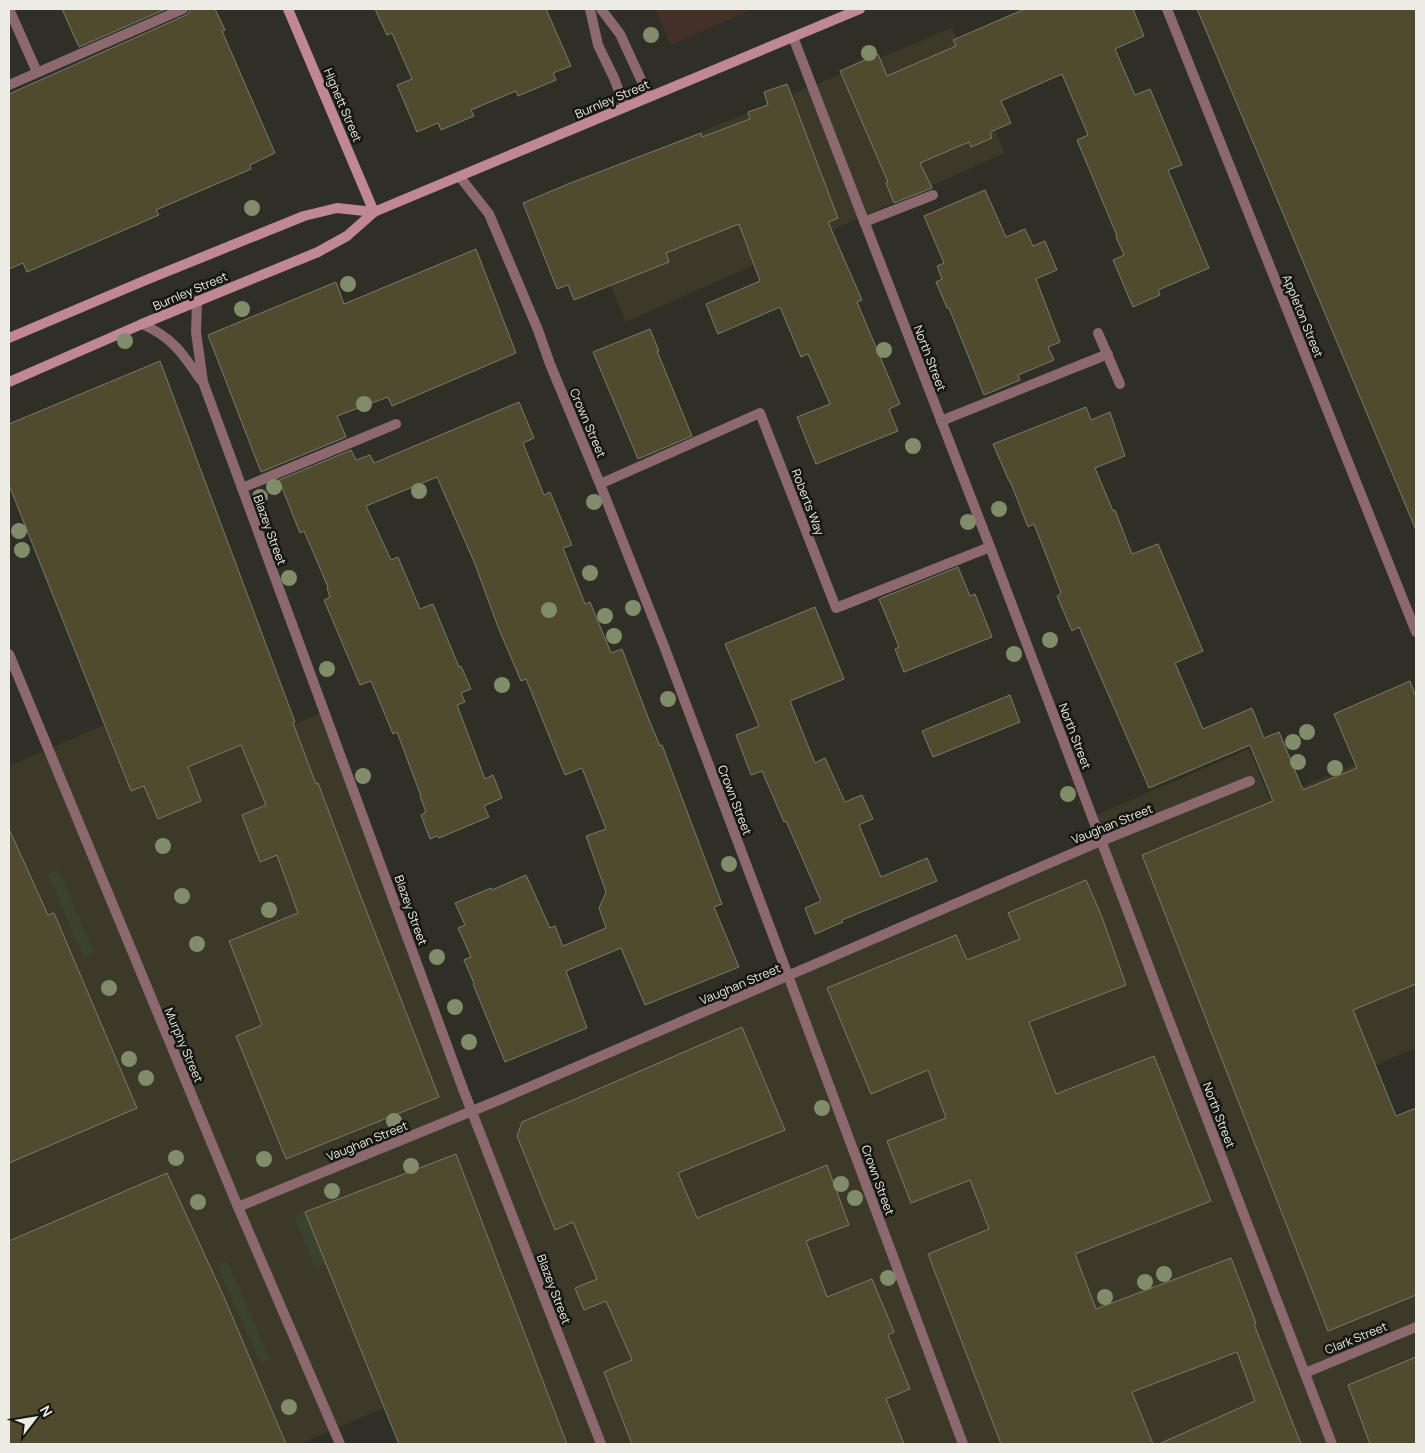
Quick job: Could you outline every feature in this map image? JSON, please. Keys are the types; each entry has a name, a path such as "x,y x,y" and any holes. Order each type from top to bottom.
{"main road":[{"name":"Highett Street","path":"288,9 374,212"},
{"name":"Burnley Street","path":"9,382 142,324 318,252 347,236 374,212 860,9"},
{"name":"Burnley Street","path":"9,338 304,216 337,208 374,212"}],"street":[{"path":"9,9 37,72"},
{"path":"9,85 183,9"},
{"path":"590,9 598,46 614,78 625,107"},
{"path":"600,9 620,34 649,97"},
{"name":"Appleton Street","path":"1167,9 1416,632"},
{"name":"North Street","path":"793,37 990,547 1332,1444"},
{"name":"Crown Street","path":"460,177 489,214 600,484 664,646 963,1444"},
{"path":"864,222 933,195"},
{"name":"Blazey Street","path":"197,301 196,332 202,382 472,1112 601,1444"},
{"name":"Blazey Street","path":"142,324 172,342 202,382"},
{"path":"1098,333 1120,384"},
{"path":"940,421 1108,354"},
{"name":"Roberts Way","path":"600,484 760,413 836,608 990,547"},
{"path":"242,488 396,424"},
{"name":"Murphy Street","path":"9,654 238,1207 340,1444"},
{"name":"Vaughan Street","path":"238,1207 472,1112 1101,841 1250,781"},
{"name":"Clark Street","path":"1305,1373 1416,1327"}],"shaded area":[{"path":"655,9 753,9 671,45"},
{"path":"952,28 1005,153 626,322 568,185"},
{"path":"324,712 473,1112 1101,841 1092,817 1249,749 1270,800 1416,739 1416,1048 1376,1065 1396,1116 1416,1108 1416,1444 399,1444 384,1408 300,1444 9,1444 9,766 104,725 131,791"}],"green space":[{"path":"59,870 94,952 84,958 48,874"},
{"path":"305,1212 326,1264 315,1268 294,1216"},
{"path":"227,1261 270,1359 260,1362 217,1265"}],"building":[{"path":"62,9 166,9 79,47"},
{"path":"190,9 215,9 225,30 222,31 275,153 250,165 251,169 156,210 159,215 27,272 23,263 9,269 9,94 186,15"},
{"path":"375,9 546,9 571,66 553,73 556,80 518,96 516,91 471,110 474,116 441,130 438,123 417,132 397,85 412,79 392,33 387,35"},
{"path":"1025,9 1133,9 1144,36 1115,49 1135,95 1150,89 1182,165 1168,170 1209,268 1158,290 1160,295 1133,307 1113,260 1124,255 1077,140 1088,135 1062,74 1001,101 1011,123 990,132 992,138 971,147 969,142 920,163 932,188 894,203 886,183 888,182 840,71 878,54 887,76 956,46 953,40"},
{"path":"1197,9 1416,9 1416,530"},
{"path":"787,84 838,218 828,222 862,300 857,302 900,404 889,409 898,431 816,464 797,417 830,404 808,354 801,357 780,307 718,334 706,304 760,281 739,224 666,253 669,262 574,300 568,285 557,289 523,203 701,133 702,137 750,119 748,112 768,105 764,92"},
{"path":"985,190 1006,237 1025,229 1033,246 1045,241 1057,270 1036,279 1060,342 1048,347 1054,360 1018,375 1020,380 984,395 949,308 947,308 936,282 942,279 937,266 944,263 924,216"},
{"path":"476,249 516,353 392,406 388,397 337,416 346,437 261,472 208,335 336,282 344,304"},
{"path":"650,329 659,351 657,351 692,436 638,459 593,352"},
{"path":"160,361 295,722 293,723 316,784 318,783 439,1097 286,1159 236,1036 262,1025 229,941 298,913 277,855 260,862 242,815 266,805 241,745 188,767 201,801 158,819 144,786 131,791 9,485 9,424"},
{"path":"519,402 534,438 523,443 544,495 550,492 572,545 563,548 585,604 590,602 611,653 622,649 649,720 660,746 662,745 722,904 714,907 739,967 645,1005 621,948 566,971 587,1028 505,1062 464,960 471,957 458,928 465,925 455,903 526,875 550,928 555,926 563,946 606,928 599,908 606,892 586,836 606,829 582,768 565,775 526,679 521,681 498,627 475,564 437,477 366,506 391,560 398,557 420,609 433,604 459,667 461,666 471,689 461,693 465,702 457,705 485,779 493,775 502,798 484,806 489,817 439,838 437,836 430,839 421,815 426,812 397,732 393,734 371,681 360,685 324,600 330,597 328,587 304,531 300,533 279,480 351,450 356,460 370,455 374,463"},
{"path":"1086,407 1091,420 1110,412 1125,456 1095,468 1113,511 1115,510 1132,554 1158,544 1203,651 1175,663 1203,729 1252,708 1264,738 1279,732 1303,790 1357,768 1334,714 1410,681 1416,697 1416,984 1353,1010 1396,1116 1416,1108 1416,1295 1328,1331 1142,855 1273,801 1250,745 1149,788 1079,627 1072,631 1057,596 1061,593 1034,524 1028,527 993,444"},
{"path":"958,567 970,596 975,594 992,637 904,672 895,649 899,647 879,599"},
{"path":"815,607 844,679 790,701 815,763 825,758 845,802 862,795 873,819 859,825 881,877 927,858 937,881 842,920 843,922 815,934 805,908 821,901 762,771 751,775 736,735 759,726 725,644"},
{"path":"1010,695 1020,722 933,757 922,731"},
{"path":"9,829 48,915 54,913 137,1108 9,1163"},
{"path":"1086,880 1102,917 1126,985 1029,1022 1056,1094 1154,1056 1211,1201 1075,1254 1096,1309 1231,1258 1256,1323 1254,1324 1301,1444 1159,1444 1255,1401 1237,1352 1132,1392 1153,1444 1001,1444 928,1254 989,1229 970,1180 911,1203 887,1141 946,1118 928,1070 871,1094 827,988 956,935 967,960 1020,939 1008,913"},
{"path":"742,1027 785,1130 678,1173 697,1218 827,1165 849,1225 806,1241 827,1297 872,1279 894,1332 888,1335 910,1389 886,1399 904,1444 632,1444 604,1372 632,1360 606,1301 584,1310 575,1288 597,1279 573,1222 555,1230 517,1136 522,1122"},
{"path":"456,1154 567,1444 399,1444 305,1212"},
{"path":"167,1173 224,1297 286,1444 9,1444 9,1241"},
{"path":"1416,1357 1416,1444 1370,1444 1348,1385"}]}
